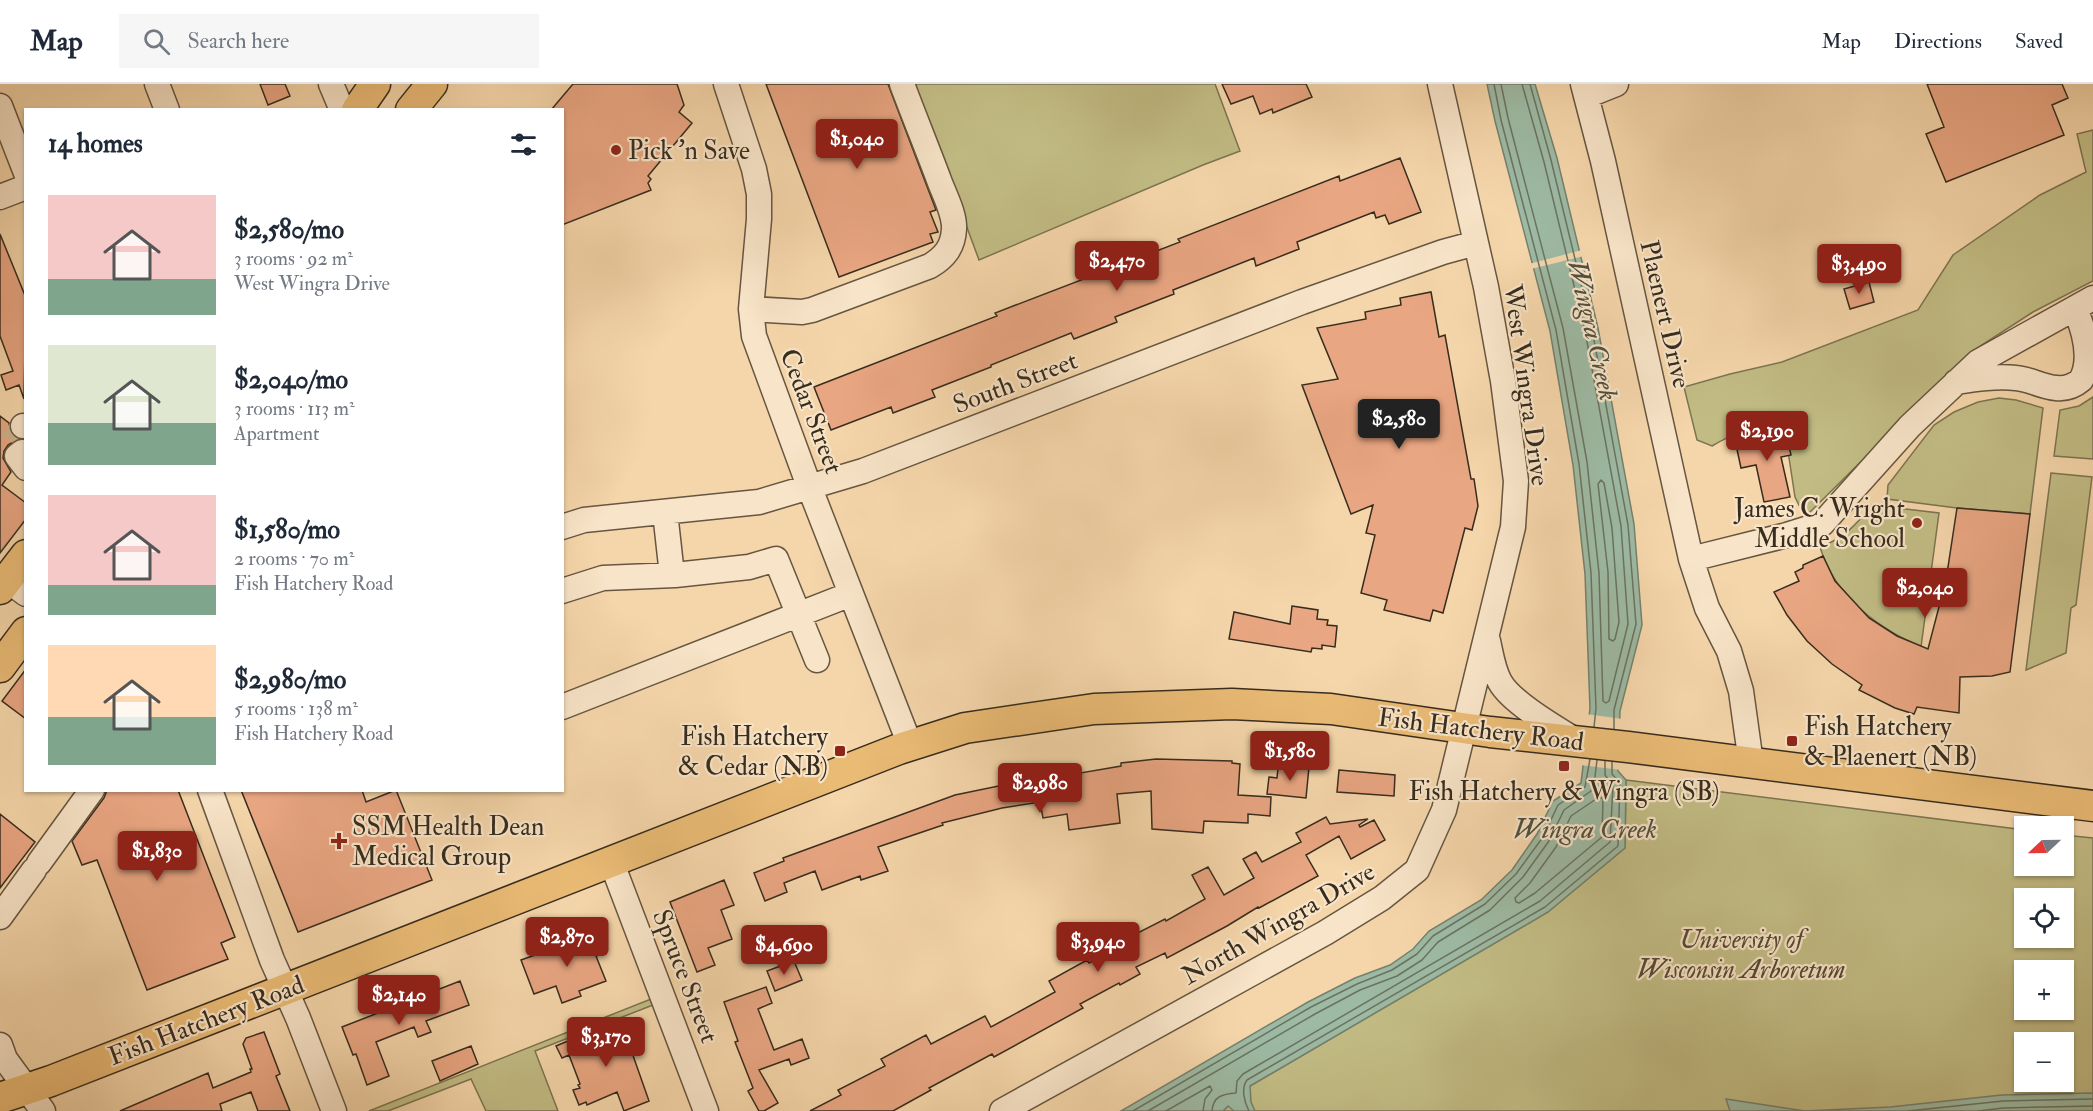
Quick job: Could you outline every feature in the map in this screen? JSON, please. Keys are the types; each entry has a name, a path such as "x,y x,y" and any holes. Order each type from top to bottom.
{"main road":[{"path":"358,108 375,84"},
{"path":"413,108 432,84"},
{"path":"11,588 24,559"},
{"path":"0,667 24,635"},
{"name":"Fish Hatchery Road","path":"0,1098 35,1100 286,989 910,745 984,724 1094,709 1186,705 1232,704 1331,709 1465,728 2093,806"}],"street":[{"path":"157,84 166,108"},
{"path":"331,84 341,108"},
{"name":"Cedar Street","path":"726,84 754,169 759,194 760,211 751,309 756,343 910,745"},
{"path":"751,309 802,312 812,310 930,266 948,251 954,226 947,200 902,84"},
{"name":"West Wingra Drive","path":"1440,84 1476,243 1503,381 1515,481 1513,527 1465,728"},
{"path":"1585,90 1616,84"},
{"name":"Plaenert Drive","path":"1585,90 1603,161 1690,559 1707,608 1730,651 1741,691 1751,763"},
{"path":"0,106 24,168"},
{"path":"0,197 24,188"},
{"name":"South Street","path":"564,526 584,520 759,501 870,468 1302,302 1443,252 1476,243"},
{"path":"1690,559 1822,524 1910,426 1956,381 1978,362 2084,303 2091,350 2090,367 2072,386 2059,388 2019,378 1997,376 1956,381"},
{"path":"665,512 672,575"},
{"path":"564,590 603,578 672,575 748,567 776,559 817,660"},
{"path":"564,706 851,594"},
{"path":"1487,638 1495,670 1505,689 1575,741"},
{"name":"North Wingra Drive","path":"1002,1111 1324,933 1382,898 1417,870 1444,810 1465,728"},
{"path":"0,917 91,792"},
{"path":"211,792 272,960 286,989 334,1111"},
{"name":"Spruce Street","path":"611,861 706,1111"},
{"path":"0,1045 5,1059 35,1100"}],"green space":[{"path":"914,84 1215,84 1240,151 979,260"},
{"path":"2093,130 2093,281 2033,312 1974,350 1805,517 1795,497 1784,425 1766,425 1747,430 1712,446 1697,440 1684,387 1782,362 1918,310 1953,255 2040,195 2086,172 2077,134"},
{"path":"2093,397 2093,459 2054,456 2060,410 2079,406"},
{"path":"1999,398 2016,400 2043,408 2030,514 1887,499 1888,485 1934,425 1954,412 1978,402"},
{"path":"2051,473 2092,477 2076,605 2071,608 2066,653 2026,670"},
{"path":"1872,505 1939,513 1921,647 1888,630 1859,608 1836,581 1820,547 1836,540 1849,530"},
{"name":"University of Wisconsin Arboretum","path":"1626,780 2014,829 2014,876 2074,876 2074,836 2093,838 2093,1111 1223,1111 1250,1086 1548,912 1625,848"},
{"path":"651,999 653,1005 535,1051 558,1111 486,1111 471,1079 388,1111 369,1111"}],"water":[{"name":"Wingra Creek","path":"1487,84 1535,84 1557,158 1598,328 1634,524 1642,625 1620,711 1618,771 1626,780 1625,848 1548,912 1250,1086 1251,1102 1255,1111 1234,1111 1228,1106 1223,1111 1121,1111 1308,1002 1355,978 1390,965 1413,949 1429,931 1481,900 1512,870 1537,834 1553,801 1581,783 1590,708 1585,574 1573,465 1550,331"},
{"path":"2093,1093 2093,1111 1805,1111 1890,1107 2002,1095"},
{"path":"1726,1099 1805,1111 1730,1111"}],"pier":[{"path":"1582,250 1584,256 1531,269 1529,264"},
{"path":"1586,714 1623,719 1621,770 1580,765"}],"building":[{"path":"260,84 285,84 290,96 268,105"},
{"name":"Pick 'n Save","path":"573,84 677,84 684,105 679,112 692,123 648,176 651,179 648,183 651,190 564,224 564,108 553,108"},
{"path":"766,84 888,84 936,210 930,212 938,232 930,234 933,242 839,277"},
{"path":"1222,84 1306,84 1312,97 1273,113 1272,109 1260,114 1253,96 1231,104"},
{"path":"1927,84 2062,84 2068,98 2052,105 2064,135 1946,182 1926,134 1944,127"},
{"path":"1400,158 1421,212 1389,224 1385,215 1376,218 1374,212 1297,242 1299,249 1256,266 1254,258 1173,290 1174,294 1115,317 1117,322 1074,339 1071,333 991,365 991,367 932,390 935,397 893,413 891,407 831,430 814,387 997,316 995,313 1180,242 1178,239 1339,176 1340,181"},
{"path":"0,234 24,293 24,399 19,385 6,390 1,375 13,371 0,336"},
{"path":"1869,282 1874,302 1850,309 1844,289"},
{"path":"1431,292 1439,337 1445,335 1478,506 1472,530 1465,528 1443,613 1433,610 1430,621 1384,610 1387,600 1361,593 1375,535 1366,533 1373,505 1351,514 1302,385 1338,379 1317,328 1366,319 1365,312 1401,305 1400,298"},
{"path":"0,416 9,423 10,433 18,439 8,445 4,451 3,458 11,472 2,485 24,502 24,522 0,553"},
{"path":"1785,429 1791,455 1781,457 1790,497 1764,502 1756,465 1741,468 1735,440"},
{"path":"1957,508 2030,514 2010,672 1992,676 1960,677 1959,713 1917,707 1914,714 1895,708 1859,690 1862,685 1832,664 1807,641 1787,615 1774,592 1799,581 1795,572 1803,568 1803,565 1823,556 1835,581 1869,618 1897,636 1928,649 1946,580"},
{"path":"1292,606 1318,610 1317,619 1328,620 1327,625 1337,626 1335,647 1322,645 1322,649 1312,648 1311,652 1229,639 1234,612 1290,624"},
{"path":"24,672 24,718 2,701"},
{"path":"1156,759 1232,761 1232,763 1240,764 1238,795 1271,797 1270,816 1248,814 1248,823 1204,821 1203,833 1152,829 1151,791 1117,794 1120,823 1069,830 1067,814 1043,818 1040,802 1002,808 942,823 943,825 878,847 888,871 861,880 860,876 822,890 815,871 784,883 787,892 765,901 754,873 784,861 783,858 955,795 1023,781 1025,790 1081,780 1080,773 1121,766 1121,763"},
{"path":"1288,765 1309,767 1306,798 1267,794 1269,777 1277,778 1278,768 1287,769"},
{"path":"1339,770 1395,775 1394,796 1337,792"},
{"path":"106,792 179,792 235,937 221,943 228,959 147,990 97,860 82,865 72,841"},
{"name":"SSM Health Dean Medical Group","path":"242,792 363,792 366,802 397,792 432,880 298,932"},
{"path":"0,814 35,842 0,888"},
{"path":"1326,817 1330,824 1368,819 1359,825 1360,827 1374,820 1385,840 1351,859 1339,836 1306,855 1318,876 1167,958 1165,953 1136,967 1140,974 1080,1004 1083,1008 994,1057 992,1054 929,1088 931,1090 893,1111 810,1111 841,1095 838,1090 885,1066 881,1059 926,1035 931,1044 985,1016 991,1027 1055,992 1049,981 1087,960 1089,963 1119,947 1116,941 1129,934 1130,937 1165,919 1166,921 1205,899 1192,875 1208,867 1224,895 1254,878 1243,859 1256,852 1262,862 1301,842 1296,833"},
{"path":"724,880 734,905 721,910 732,939 708,948 715,965 697,972 670,902"},
{"path":"599,935 606,953 596,956 606,981 579,991 581,996 562,1003 556,986 534,994 521,960 588,936 589,938"},
{"path":"794,961 802,980 775,991 767,971"},
{"path":"460,981 469,1005 426,1021 431,1032 418,1037 414,1027 376,1042 389,1076 367,1085 356,1054 353,1055 342,1027"},
{"path":"766,987 772,1003 758,1009 774,1050 802,1039 809,1058 791,1065 789,1059 759,1070 778,1103 764,1111 759,1111 748,1091 753,1088 735,1042 738,1041 724,1002"},
{"path":"622,1024 649,1101 624,1111 617,1092 587,1105 586,1102 579,1105 573,1090 580,1088 578,1085 580,1084 569,1055 562,1058 556,1046 575,1038 576,1042"},
{"path":"264,1032 280,1074 276,1076 290,1111 258,1111 251,1092 220,1104 222,1111 120,1111 208,1073 213,1088 251,1072 243,1044 246,1038"},
{"path":"471,1046 478,1064 440,1081 432,1061"}],"tunnel":[{"path":"11,442 23,426"}],"place":[{"name":"Pick 'n Save","path":"616,150"},
{"name":"James C. Wright Middle School","path":"1917,523"},
{"name":"Fish Hatchery & Plaenert (NB)","path":"1792,741"},
{"name":"Fish Hatchery & Cedar (NB)","path":"840,751"},
{"name":"Fish Hatchery & Wingra (SB)","path":"1564,766"},
{"name":"SSM Health Dean Medical Group","path":"339,841"}]}
